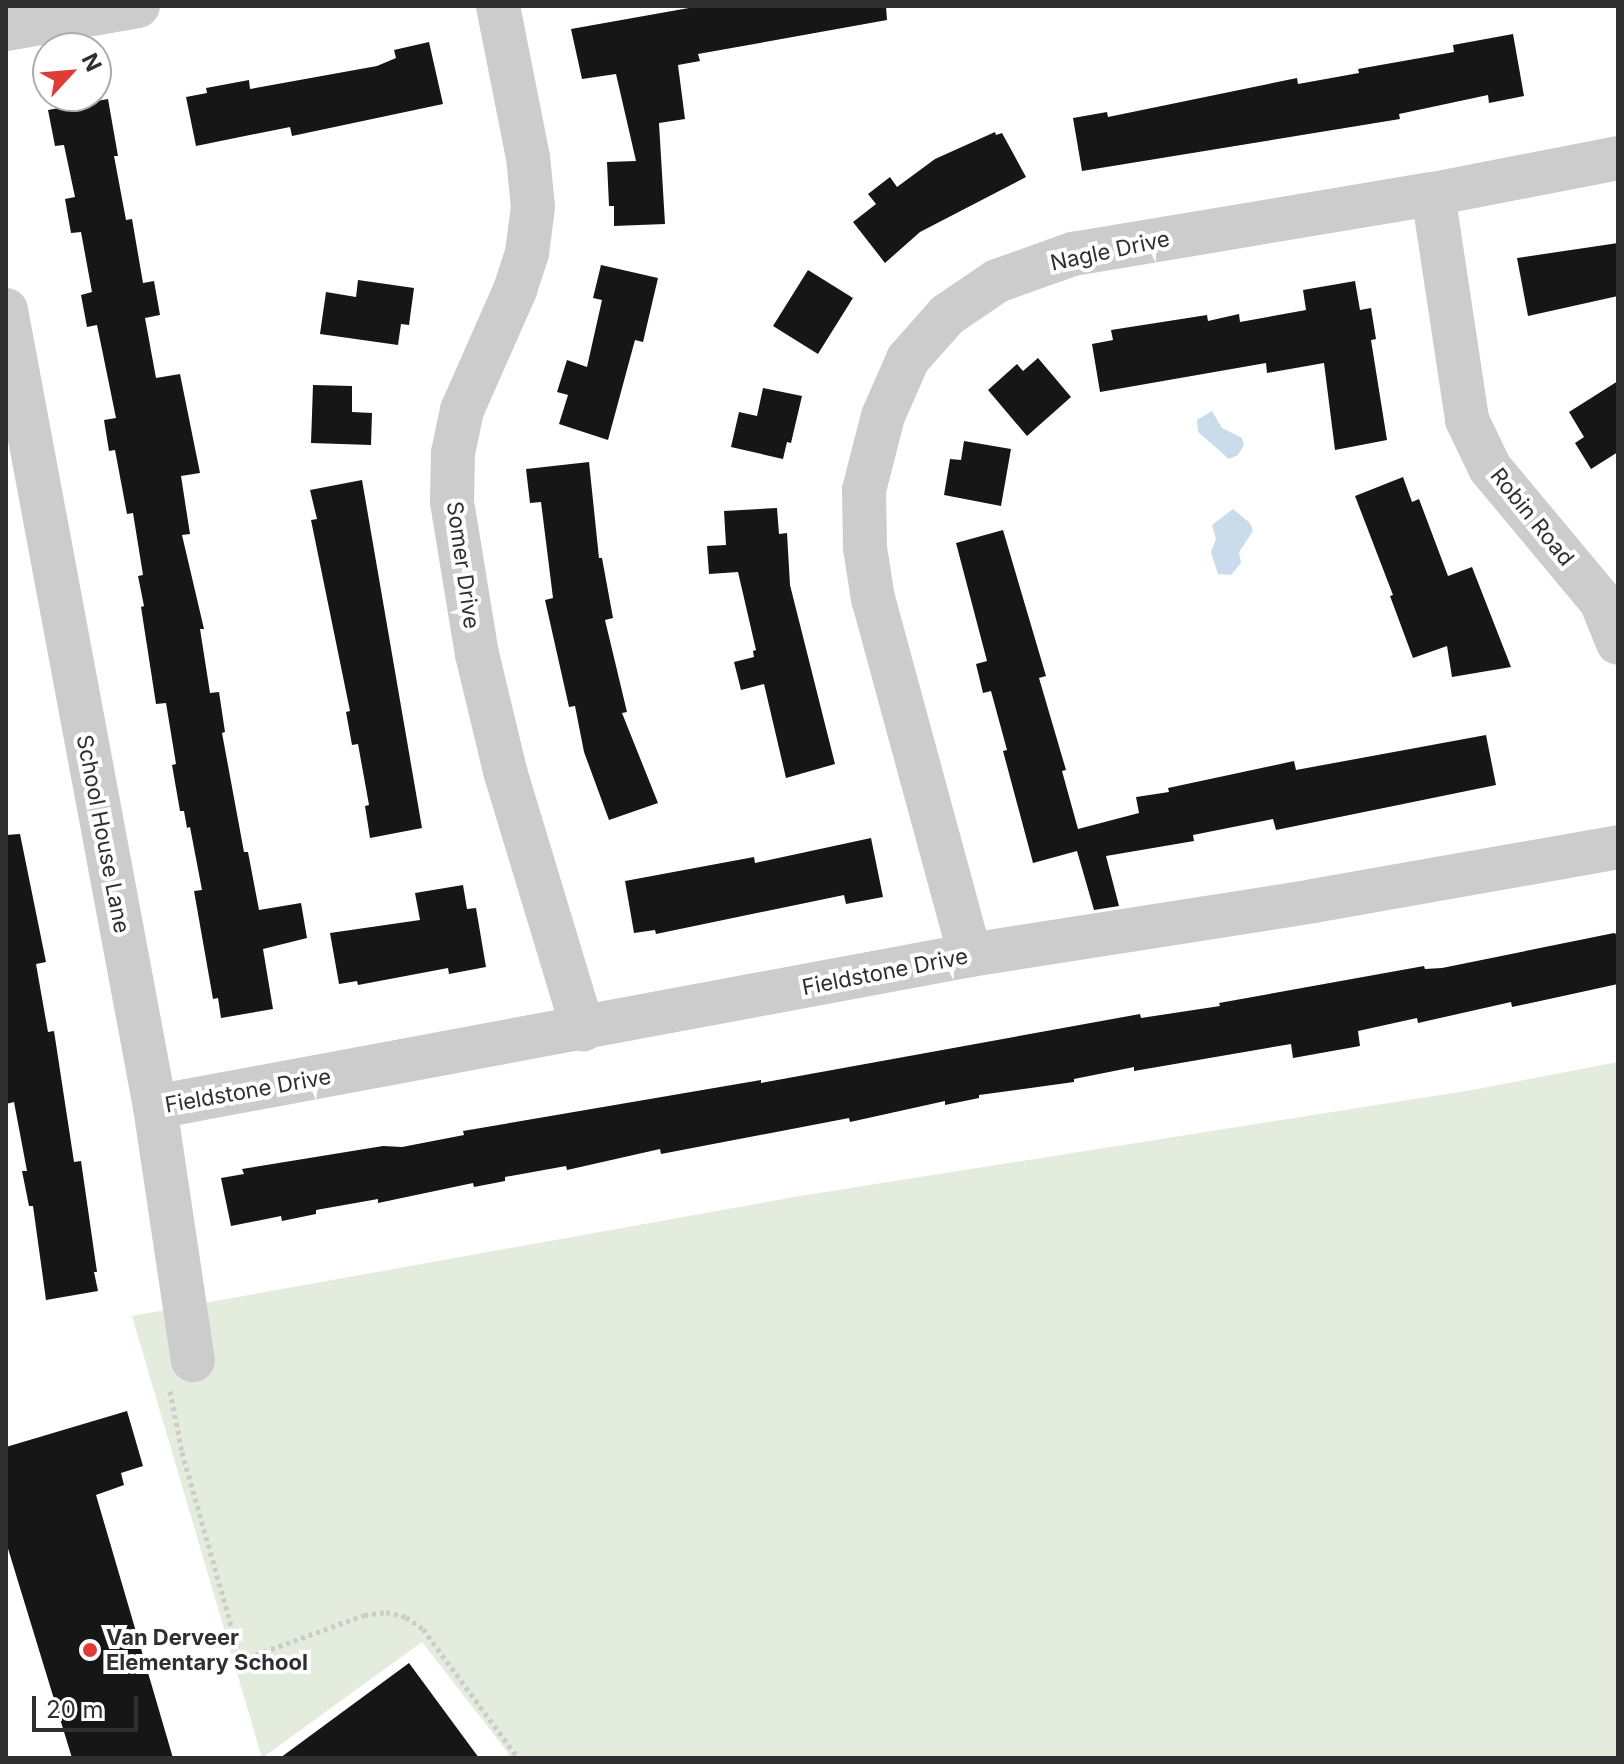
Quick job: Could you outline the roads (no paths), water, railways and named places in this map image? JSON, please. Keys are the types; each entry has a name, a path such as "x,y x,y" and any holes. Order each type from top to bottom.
{"street":[{"path":"6,29 138,6"},
{"name":"Somer Drive","path":"498,6 528,157 533,207 527,253 515,290 462,410 453,453 452,502 477,654 505,771 583,1030"},
{"name":"Nagle Drive","path":"970,955 873,599 865,548 864,490 883,416 908,359 947,315 997,281 1073,254 1433,194 1618,158"},
{"name":"Robin Road","path":"1433,194 1467,420 1490,468 1601,601 1618,643"},
{"name":"School House Lane","path":"6,310 17,443 155,1107 180,1368"},
{"name":"Fieldstone Drive","path":"155,1107 583,1030 970,955 1313,901 1618,847"}],"water":[{"path":"1212,411 1222,428 1242,438 1244,445 1238,455 1229,459 1198,432 1197,420"},
{"path":"1233,509 1250,523 1253,531 1239,552 1241,563 1231,575 1218,574 1211,552 1216,539 1212,525"}],"place":[{"name":"Van Derveer Elementary School","path":"90,1650"}]}
